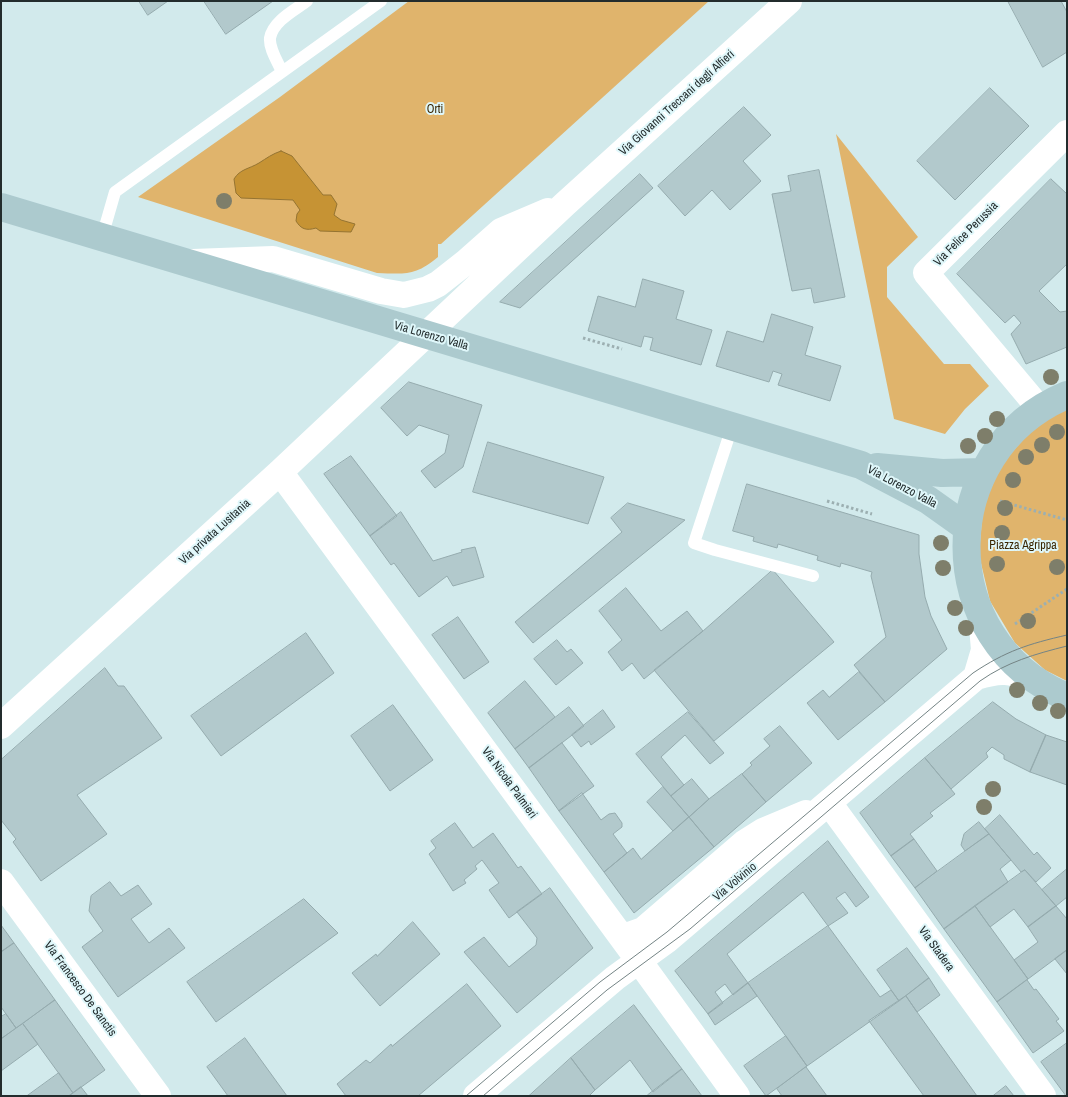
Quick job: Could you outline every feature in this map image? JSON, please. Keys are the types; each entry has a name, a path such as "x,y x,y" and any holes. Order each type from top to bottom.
{"main road":[{"name":"Via Lorenzo Valla","path":"1,207 861,465 942,473 983,472"},
{"path":"1067,395 1040,409 1015,428 1002,443 983,472 974,495 966,527 968,572 981,614 992,634 1002,650 1034,679 1067,697"},
{"name":"Via Lorenzo Valla","path":"861,465 928,500 966,527"}],"street":[{"name":"Via Giovanni Treccani degli Alfieri","path":"426,335 565,204 789,1"},
{"name":"Via Felice Perussia","path":"1040,409 926,273 1067,134"},
{"name":"Via Giovanni Treccani degli Alfieri","path":"184,262 273,259 380,291 404,295 428,289 438,284 462,266 501,231 565,204"},
{"name":"Via privata Lusitania","path":"1,726 280,472 426,335"},
{"name":"Via Nicola Palmieri","path":"280,472 632,932 639,960 737,1096"},
{"path":"976,677 984,650 981,614"},
{"name":"Via Volvinio","path":"476,1096 639,960 666,940 976,677 995,671 1010,671 1034,679"},
{"name":"Via Volvinio","path":"632,932 744,843 763,831 829,803"},
{"name":"Via Stadera","path":"829,803 1043,1096"},
{"name":"Via Francesco De Sanctis","path":"1,882 158,1096"}],"lane":[{"path":"282,72 273,52 270,38 275,26 307,1"},
{"path":"102,237 115,192 381,1"},
{"path":"732,427 694,542 715,550 813,576"}],"path":[{"path":"583,338 622,349"},
{"path":"996,500 1067,520"},
{"path":"827,501 872,514"},
{"path":"1014,624 1067,588"}],"green space":[{"name":"Orti","path":"409,1 709,1 441,244 438,244 438,257 416,271 377,273 138,197 280,97"},
{"path":"836,134 918,237 887,267 887,297 944,364 970,364 989,386 965,409 945,434 894,419"},
{"name":"Piazza Agrippa","path":"1067,408 1067,681 1045,670 1015,643 990,601 979,555 983,507 1002,463 1034,428"}],"shaded area":[{"path":"281,151 292,156 323,195 331,195 337,204 334,215 341,220 355,224 351,232 320,231 316,228 304,229 296,221 300,210 293,200 241,198 236,193 234,179 239,173"}],"building":[{"path":"139,1 168,1 148,15"},
{"path":"204,1 273,1 226,34"},
{"path":"1008,1 1061,1 1067,12 1067,52 1043,67"},
{"path":"990,88 1029,126 955,200 917,161"},
{"path":"744,107 771,135 743,161 761,181 730,210 712,190 685,216 658,186"},
{"path":"819,170 845,297 814,303 811,288 792,291 772,194 791,191 788,176"},
{"path":"640,174 653,188 520,308 500,302"},
{"path":"1051,179 1067,194 1067,264 1039,291 1060,312 1067,311 1067,347 1026,364 1011,334 1021,323 1014,315 1005,323 957,274"},
{"path":"643,279 684,291 676,319 712,330 701,365 650,350 653,338 644,336 641,347 588,331 598,296 635,307"},
{"path":"772,314 813,327 805,355 841,366 830,401 778,385 782,374 773,371 769,382 716,366 727,331 763,342"},
{"path":"409,382 482,405 463,467 435,488 421,471 445,453 449,435 419,425 407,436 381,408"},
{"path":"488,442 604,477 588,524 473,492"},
{"path":"351,456 397,516 370,536 324,474"},
{"path":"747,484 919,535 919,554 925,597 931,616 947,649 885,702 854,665 886,637 871,576 872,572 841,563 840,567 817,560 818,556 778,544 777,548 753,541 754,537 733,531"},
{"path":"628,503 685,520 533,643 515,622 622,532 611,518"},
{"path":"401,512 433,561 462,552 461,550 475,547 484,577 453,586 447,576 419,597 394,563 391,565 370,536"},
{"path":"773,570 834,642 714,741 654,670 703,631"},
{"path":"626,588 661,631 687,611 703,631 644,679 632,663 622,671 608,652 622,640 599,611"},
{"path":"458,617 489,662 464,679 432,635"},
{"path":"306,633 334,673 221,756 191,716"},
{"path":"557,640 567,652 571,649 583,663 556,685 534,659"},
{"path":"105,668 118,686 124,686 162,738 77,795 107,834 41,881 13,842 16,839 1,820 1,760"},
{"path":"859,672 885,702 838,740 807,703 823,690 829,697"},
{"path":"525,681 555,717 515,749 488,713"},
{"path":"993,702 1016,719 1046,735 1030,772 1004,759 1004,755 992,747 986,753 988,757 951,789 925,758"},
{"path":"393,705 433,760 390,791 351,736"},
{"path":"569,707 584,726 529,768 515,749"},
{"path":"603,710 615,727 591,745 589,741 581,747 572,735"},
{"path":"688,712 724,753 710,764 685,735 661,757 684,785 671,796 636,754"},
{"path":"780,726 812,763 766,802 742,774 752,765 750,763 770,746 764,739"},
{"path":"1046,735 1067,742 1067,785 1030,772"},
{"path":"562,743 594,786 559,811 529,768"},
{"path":"925,758 955,794 930,813 933,816 910,834 914,839 891,856 860,813"},
{"path":"742,774 766,802 714,847 689,817"},
{"path":"692,779 709,799 689,817 671,796"},
{"path":"663,787 689,817 673,831 647,802"},
{"path":"582,793 601,820 609,814 615,813 622,823 622,827 613,834 627,853 604,872 559,811"},
{"path":"1000,815 1034,855 1037,852 1051,868 1036,882 1025,870 1021,872 985,829"},
{"path":"689,817 714,847 634,913 604,872 633,848 641,859"},
{"path":"979,822 989,834 965,851 961,845 964,834"},
{"path":"455,823 473,848 493,833 518,868 521,866 542,894 509,918 489,890 499,883 482,860 475,866 477,869 464,880 466,883 453,891 429,854 436,848 431,841"},
{"path":"989,834 1011,860 1000,869 1008,882 944,929 915,888"},
{"path":"914,839 937,871 915,888 891,856"},
{"path":"828,841 869,897 856,907 845,892 836,898 848,913 828,926 803,892 727,954 748,983 733,995 725,984 715,992 723,1003 708,1014 675,971"},
{"path":"1067,869 1067,897 1056,906 1042,890"},
{"path":"1025,870 1056,906 1028,927 1014,909 990,927 975,906"},
{"path":"110,882 121,896 138,885 152,904 131,919 149,943 169,928 185,948 118,997 82,947 103,931 89,911 91,896"},
{"path":"550,888 593,948 517,1013 464,952 484,937 509,967 536,945 537,938 517,912"},
{"path":"304,899 338,933 216,1022 187,982"},
{"path":"975,906 1028,979 997,1002 944,929"},
{"path":"1056,906 1067,919 1067,950 1028,979 1014,960 1038,942 1028,927"},
{"path":"413,922 440,954 380,1006 352,973 376,954 377,956"},
{"path":"1,925 14,943 1,952"},
{"path":"828,926 880,997 891,990 899,1001 807,1066 748,983"},
{"path":"14,943 55,1000 16,1028 1,1007 1,952"},
{"path":"907,948 929,978 899,1001 877,970"},
{"path":"1067,950 1067,974 1055,959"},
{"path":"929,978 940,995 917,1012 906,996"},
{"path":"1027,980 1059,1019 1056,1021 1064,1031 1033,1053 997,1002"},
{"path":"748,983 757,996 715,1025 708,1014"},
{"path":"467,984 501,1026 418,1096 346,1096 337,1084 366,1060 370,1063"},
{"path":"906,996 977,1096 924,1096 869,1021"},
{"path":"55,1000 105,1070 73,1093 23,1024"},
{"path":"634,1005 682,1069 653,1092 630,1060 595,1090 571,1058"},
{"path":"6,1014 16,1028 1,1039 1,1017"},
{"path":"23,1024 38,1044 1,1071 1,1039"},
{"path":"786,1036 807,1066 766,1096 744,1066"},
{"path":"245,1038 287,1096 228,1096 207,1067"},
{"path":"1067,1043 1067,1096 1066,1096 1041,1062"},
{"path":"571,1058 595,1090 589,1096 529,1096"},
{"path":"806,1067 827,1096 782,1096 777,1089"},
{"path":"682,1069 702,1096 648,1095"},
{"path":"59,1073 73,1093 69,1096 27,1096"},
{"path":"1006,1086 1014,1096 993,1096"},
{"path":"81,1087 88,1096 69,1096"}],"tram line":[{"path":"466,1096 600,982 667,932 973,673 996,659 1018,649 1067,635"},
{"path":"483,1096 607,990 690,929 980,681 990,674 1022,659 1067,646"}]}
